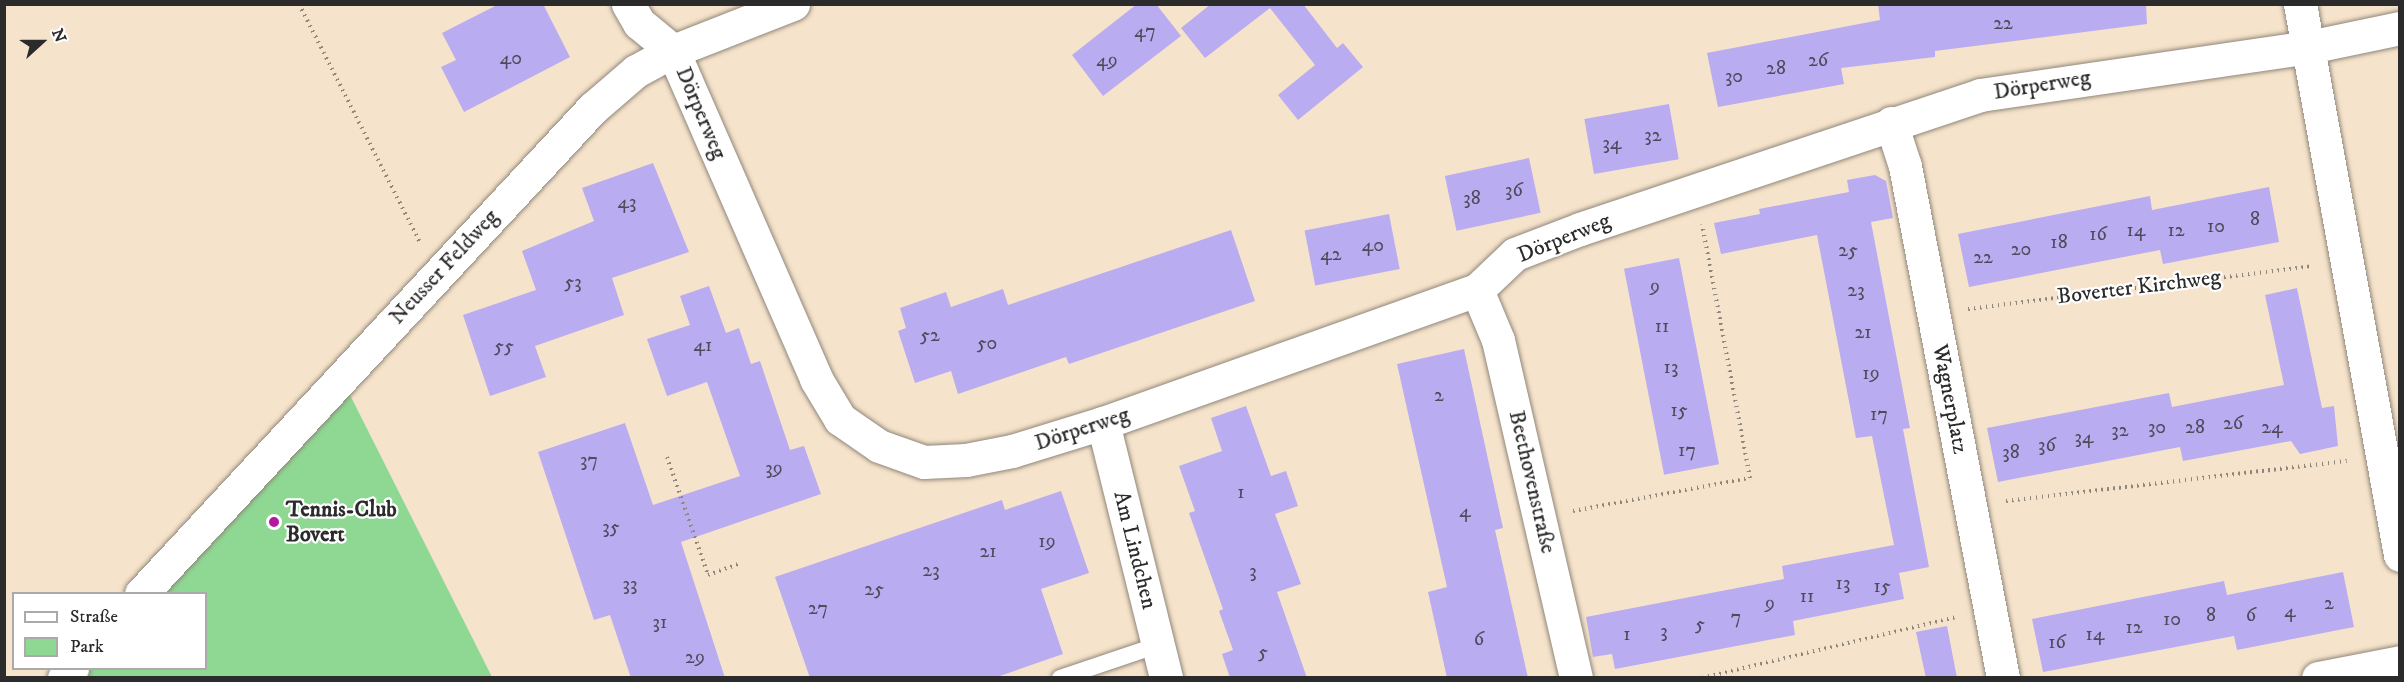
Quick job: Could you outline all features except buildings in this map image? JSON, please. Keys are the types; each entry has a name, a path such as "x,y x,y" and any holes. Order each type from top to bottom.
{"street":[{"path":"628,4 639,23 674,51"},
{"name":"Neusser Feldweg","path":"143,592 436,274 593,108 636,71 674,51 793,4"},
{"path":"2300,4 2380,457 2393,497 2400,555"},
{"name":"Dörperweg","path":"674,51 816,379 840,419 879,446 924,462 966,460 1012,451 1103,423 1477,290 1515,254 1695,189 1980,95 2309,47 2400,28"},
{"name":"Wagnerplatz","path":"1891,123 1905,166 2003,678"},
{"name":"Beethovenstraße","path":"1477,290 1498,340 1541,517 1576,678"},
{"name":"Am Lindchen","path":"1103,423 1166,678"},
{"path":"2318,678 2400,662"}],"lane":[{"path":"1060,678 1158,645"}],"path":[{"path":"299,4 436,274"},
{"path":"1541,517 1750,478 1695,189"},
{"name":"Boverter Kirchweg","path":"1934,313 2345,261"},
{"path":"667,457 708,575 741,564"},
{"path":"1970,506 2380,457"},
{"path":"1702,678 1989,609"}],"green space":[{"path":"348,391 492,677 80,678 88,670 207,670 207,592 159,592"}],"place":[{"name":"Tennis-Club Bovert","path":"274,522"}]}
